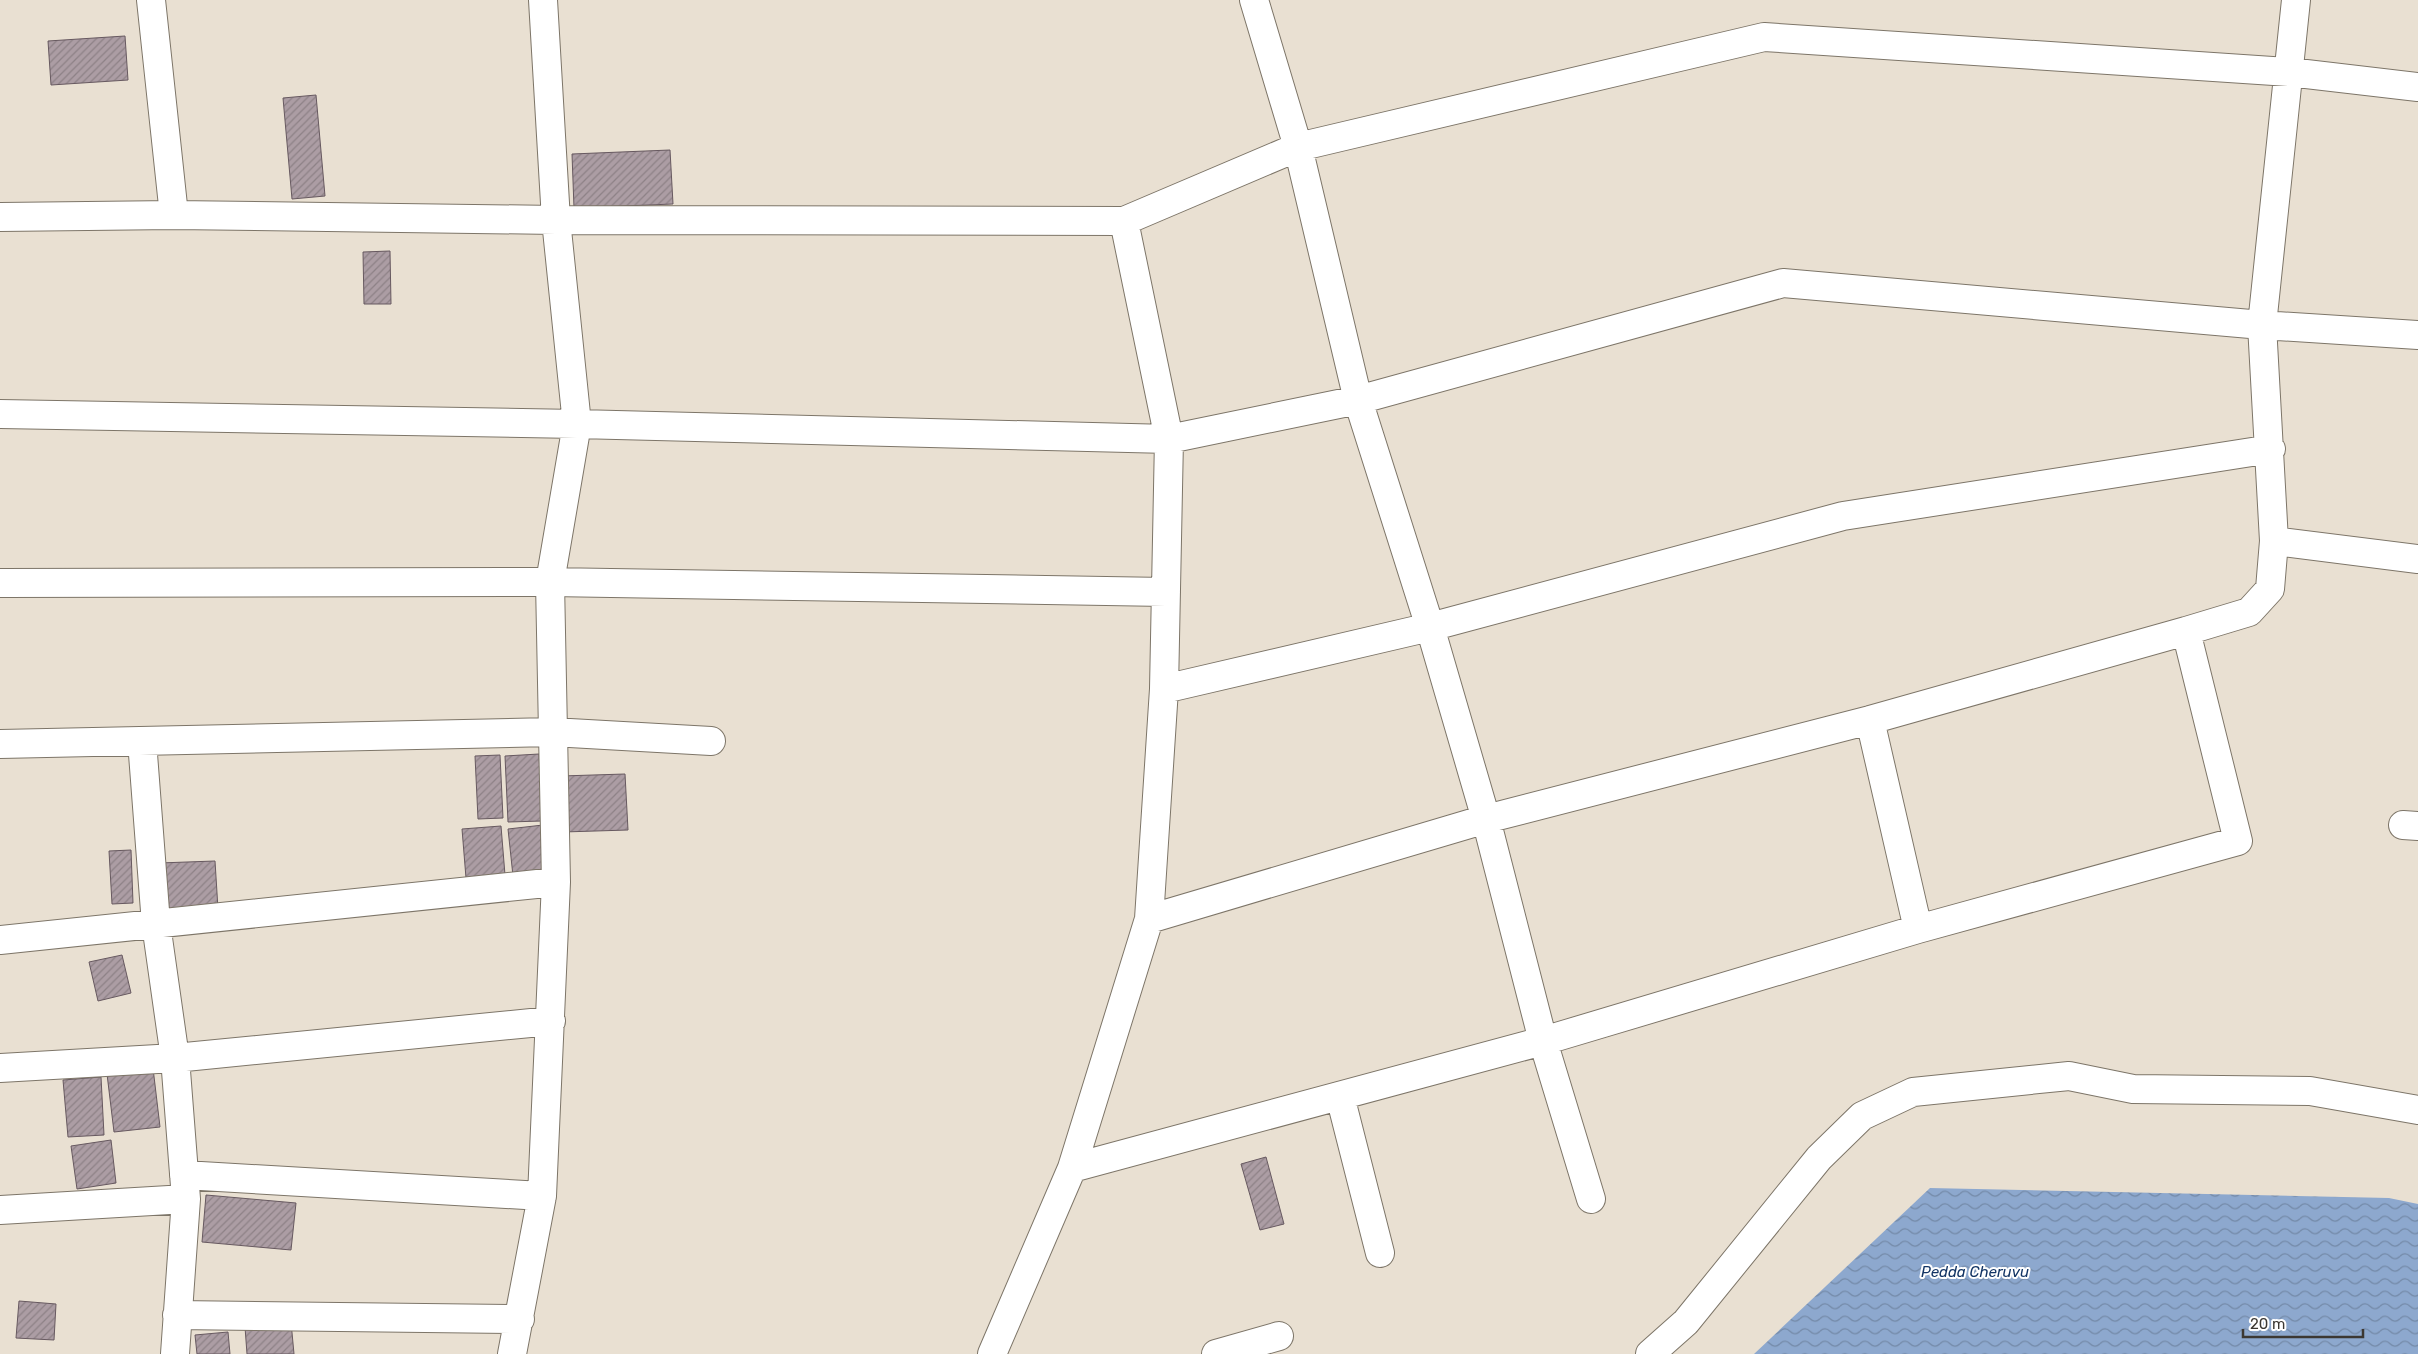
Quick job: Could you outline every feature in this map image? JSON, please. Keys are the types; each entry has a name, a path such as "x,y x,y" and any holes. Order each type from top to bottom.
{"street":[{"path":"151,0 174,215"},
{"path":"512,1354 542,1196 556,882 550,582 577,424 556,220 543,0"},
{"path":"1254,0 1298,147 1358,400 1430,627 1486,819 1543,1041 1591,1198"},
{"path":"1149,919 1486,819 1870,720 2249,612 2270,588 2274,540 2271,449 2262,325 2296,0"},
{"path":"0,217 174,215 556,220 1124,221 1298,147 1764,37 2289,72 2418,87"},
{"path":"992,1354 1072,1168 1149,919 1164,689 1169,439 1124,221"},
{"path":"0,414 577,424 1169,439 1358,400 1783,283 2262,325 2418,335"},
{"path":"1164,689 1430,627 1843,516 2271,449"},
{"path":"2274,540 2418,559"},
{"path":"0,583 550,582 1166,592"},
{"path":"1072,1168 1543,1041 1918,929 2238,841 2186,631"},
{"path":"1870,720 1918,929"},
{"path":"0,744 552,732 711,741"},
{"path":"142,741 156,924 175,1058 185,1187 175,1354"},
{"path":"0,940 556,882"},
{"path":"0,1068 175,1058 551,1021"},
{"path":"1650,1354 1686,1322 1819,1158 1862,1116 1914,1092 2069,1076 2133,1089 2310,1091 2418,1110"},
{"path":"1340,1096 1380,1253"},
{"path":"0,1210 185,1187 542,1196"},
{"path":"177,1315 520,1319"},
{"path":"1216,1354 1279,1336"}],"water":[{"name":"Pedda Cheruvu","path":"1930,1188 2389,1198 2418,1204 2418,1354 1754,1354"}],"building":[{"path":"125,36 128,80 51,85 48,41"},
{"path":"316,95 325,196 292,199 283,98"},
{"path":"670,150 673,204 574,208 572,154"},
{"path":"390,251 391,304 364,304 363,252"},
{"path":"539,754 542,821 508,822 505,756"},
{"path":"500,755 503,818 478,819 475,756"},
{"path":"625,774 628,830 563,832 561,776"},
{"path":"543,825 548,871 513,876 508,829"},
{"path":"501,826 505,875 466,878 462,829"},
{"path":"131,850 133,903 112,904 109,851"},
{"path":"215,861 218,909 161,912 159,863"},
{"path":"122,955 131,993 98,1001 89,962"},
{"path":"153,1068 160,1127 114,1132 107,1074"},
{"path":"101,1077 104,1135 68,1137 63,1080"},
{"path":"111,1140 116,1183 77,1189 71,1146"},
{"path":"1266,1157 1284,1224 1260,1230 1241,1164"},
{"path":"206,1195 296,1203 291,1250 202,1242"},
{"path":"19,1301 56,1304 54,1340 16,1338"},
{"path":"291,1322 294,1354 247,1354 245,1327"},
{"path":"228,1332 230,1354 197,1354 195,1335"}]}
